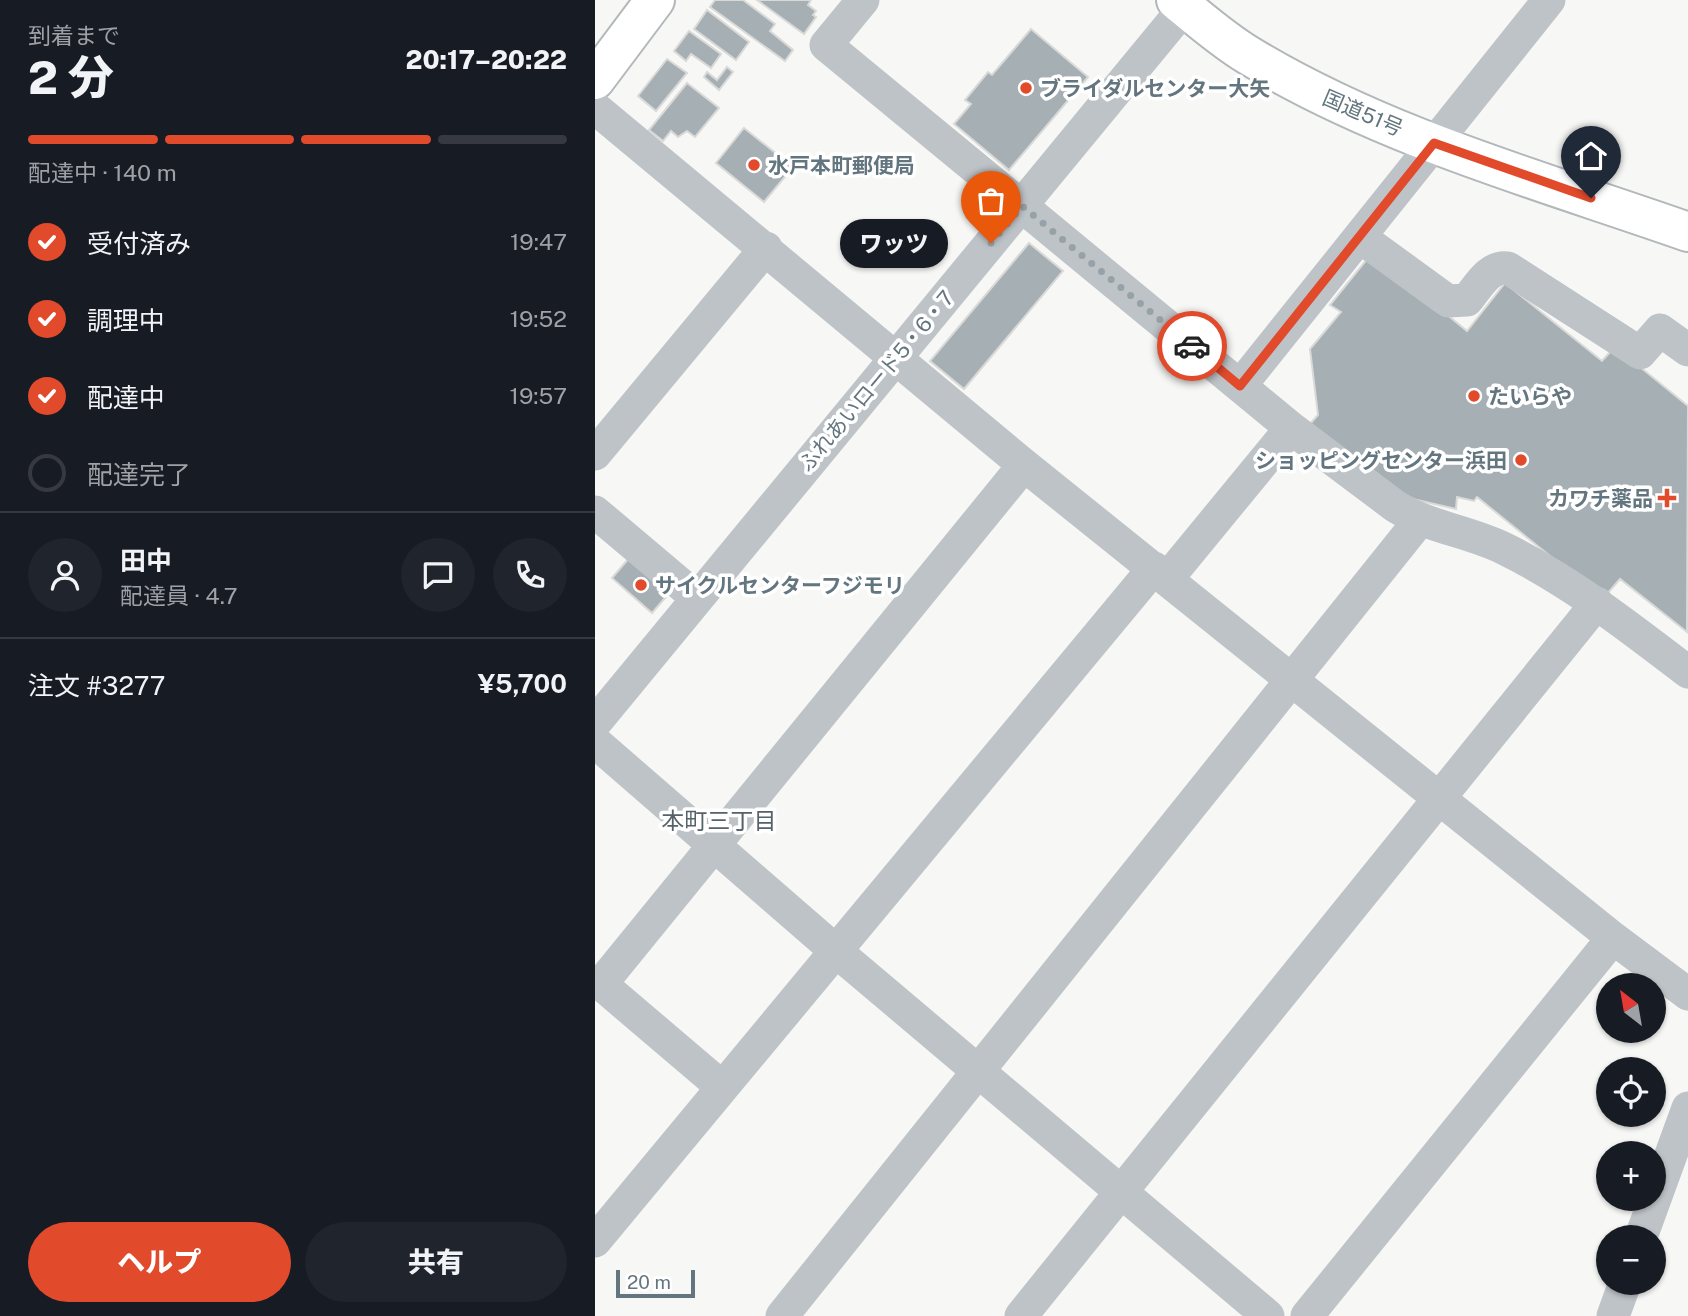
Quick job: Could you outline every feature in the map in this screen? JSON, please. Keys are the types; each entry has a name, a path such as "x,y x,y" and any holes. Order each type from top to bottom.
{"highway":[{"path":"595,80 655,0"},
{"name":"国道51号","path":"1181,4 1245,54 1320,96 1434,143 1688,232"}],"street":[{"path":"863,0 826,45 1291,428 1419,521 1498,546 1545,569 1597,603 1688,672"},
{"name":"ふれあいロード5・6・7","path":"595,723 1022,206 1181,4"},
{"path":"1240,386 1434,143 1538,4"},
{"path":"595,108 1024,465 1613,938 1688,994"},
{"path":"1360,237 1448,302 1467,300 1491,271 1500,266 1508,268 1640,353 1660,330 1688,350"},
{"path":"595,454 766,248"},
{"path":"595,1241 837,952 1161,574 1291,428"},
{"path":"722,1087 601,984 1024,465"},
{"path":"595,512 697,598"},
{"path":"782,1316 1419,521"},
{"path":"1020,1316 1597,603"},
{"path":"595,742 837,952 980,1070 1268,1316"},
{"path":"1307,1316 1613,938"},
{"path":"1645,1225 1688,1108"},
{"path":"1613,1316 1621,1295"}],"building":[{"path":"715,0 743,0 775,24 770,31 793,50 785,61 710,7"},
{"path":"757,0 811,0 808,5 816,11 813,15 816,17 804,34"},
{"path":"707,10 749,42 736,60 694,29"},
{"name":"ブライダルセンター大矢","path":"1031,29 1088,77 1009,170 954,124 971,104 965,100 988,72 992,75"},
{"path":"689,31 721,54 711,68 691,54 686,61 674,51"},
{"path":"667,59 687,73 656,111 638,96"},
{"path":"727,67 733,72 719,90 704,77 707,72 717,80"},
{"path":"687,83 719,108 695,137 687,131 678,137 671,131 663,141 649,130"},
{"path":"744,128 793,167 764,202 716,163"},
{"path":"1029,243 1063,271 964,389 930,361"},
{"name":"ショッピングセンター浜田","path":"1372,253 1467,331 1505,283 1602,361 1611,351 1629,358 1688,406 1687,632 1620,579 1607,594 1565,568 1477,497 1474,501 1457,497 1456,509 1400,496 1310,424 1318,415 1310,349 1341,312 1330,305"},
{"name":"サイクルセンターフジモリ","path":"630,557 671,591 652,613 612,578"}],"way so far":[{"path":"991,243 1022,206 1192,346"}],"place":[{"name":"ブライダルセンター大矢","path":"1026,88"},
{"name":"水戸本町郵便局","path":"754,165"},
{"name":"ワッツ","path":"991,243"},
{"name":"たいらや","path":"1474,396"},
{"name":"ショッピングセンター浜田","path":"1521,460"},
{"name":"カワチ薬品","path":"1667,498"},
{"name":"サイクルセンターフジモリ","path":"641,585"}],"district":[{"name":"本町三丁目","path":"719,820"}],"route":[{"path":"1192,346 1240,386 1434,143 1591,198"}]}
